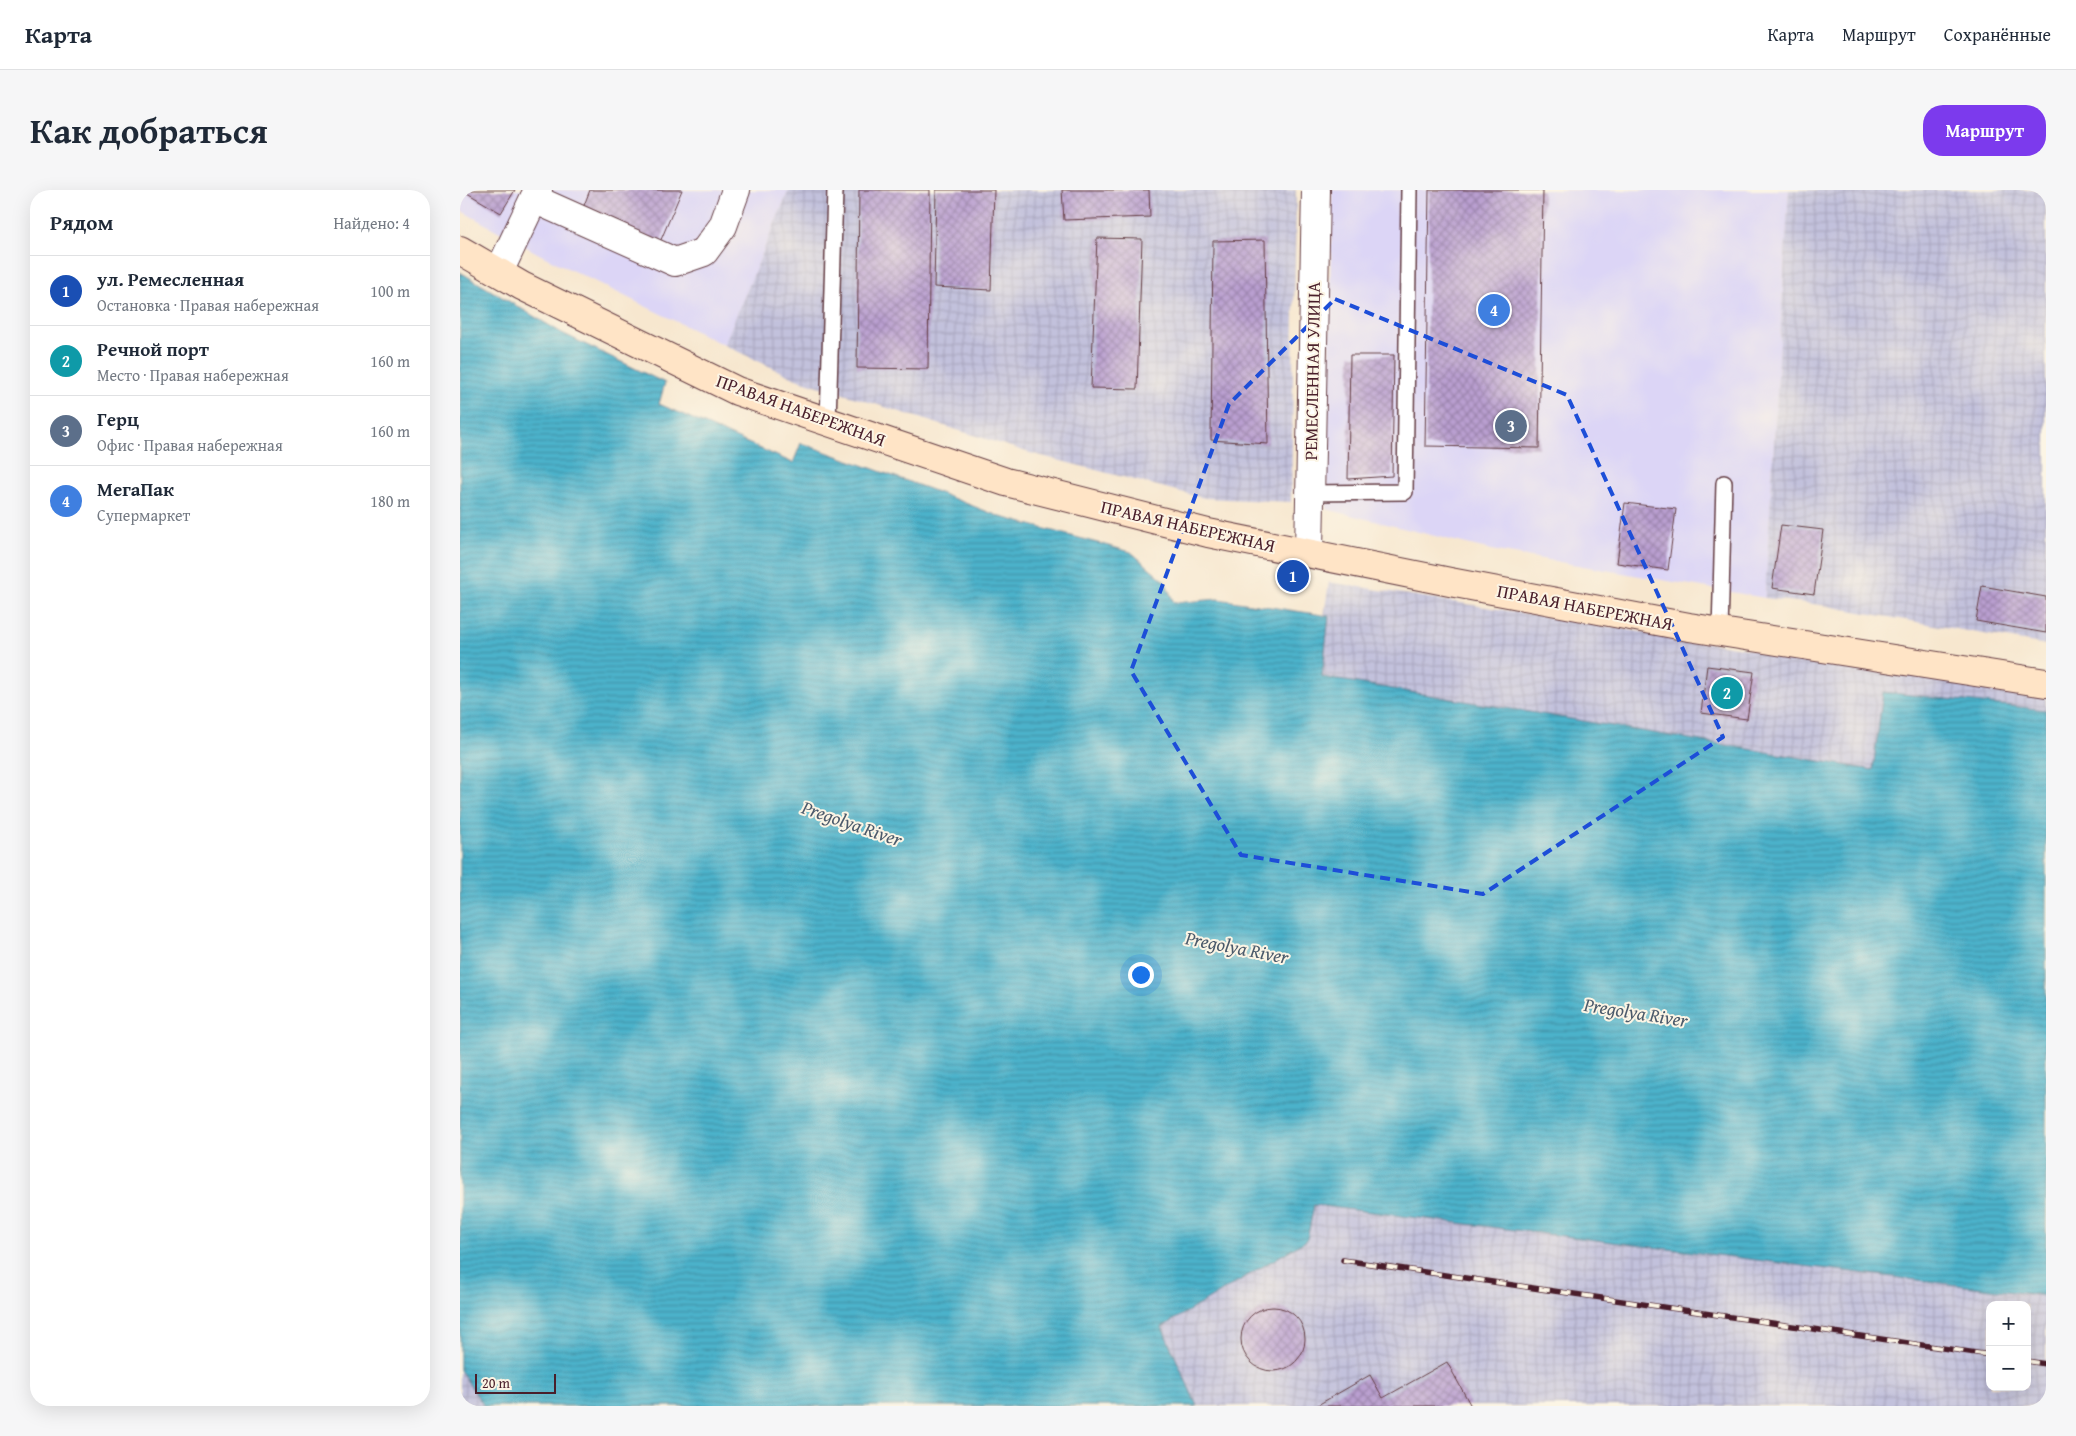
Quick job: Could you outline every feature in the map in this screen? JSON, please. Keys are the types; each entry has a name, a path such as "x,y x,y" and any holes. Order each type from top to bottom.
{"main road":[{"name":"ПРАВАЯ НАБЕРЕЖНАЯ","path":"460,250 499,272 737,391 1006,482 1208,533 1450,582 1720,632 2046,683"}],"street":[{"path":"499,272 536,194 675,262 704,252 723,226 736,190"},
{"name":"РЕМЕСЛЕННАЯ УЛИЦА","path":"1309,552 1316,190"}],"lane":[{"path":"828,422 835,190"},
{"path":"1310,493 1405,492 1409,190"},
{"path":"1720,632 1724,483"}],"highlighted area":[{"path":"1335,299 1567,395 1723,737 1483,894 1241,855 1131,671 1229,404"}],"shaded area":[{"path":"460,190 789,190 724,345 541,255 460,210"},
{"path":"789,190 1296,190 1291,502 1204,498 1030,453 796,379 724,345"},
{"path":"1332,190 1789,190 1765,598 1491,550 1326,509"},
{"path":"1789,190 2046,190 2046,645 1821,605 1765,598"},
{"path":"1329,582 1886,671 2046,694 2046,710 1883,692 1874,770 1322,677 1329,617 1324,616"},
{"path":"1314,1205 2046,1296 2046,1406 1197,1406 1162,1327 1307,1240"},
{"path":"460,1370 484,1406 460,1406"}],"water":[{"name":"Pregolya River","path":"460,272 562,333 665,383 659,404 793,463 801,443 1001,517 1131,552 1165,581 1174,603 1218,599 1329,616 1322,677 1873,770 1883,692 2046,710 2046,1296 1314,1205 1307,1240 1162,1327 1197,1406 484,1406 460,1370"}],"building":[{"path":"462,190 515,190 501,213"},
{"path":"590,190 682,190 660,242 583,208"},
{"path":"859,190 930,190 928,369 857,368"},
{"path":"936,190 994,190 991,290 934,287"},
{"path":"1062,190 1149,190 1150,217 1064,220"},
{"path":"1429,190 1543,190 1539,448 1425,446"},
{"path":"1097,238 1142,239 1137,389 1091,388"},
{"path":"1265,240 1268,444 1211,440 1213,241"},
{"path":"1350,355 1394,355 1392,476 1348,479"},
{"path":"1625,503 1676,509 1668,570 1617,563"},
{"path":"1781,525 1823,530 1814,594 1772,588"},
{"path":"1982,586 2046,597 2046,633 1976,621"},
{"path":"1707,666 1754,672 1747,719 1701,713"},
{"path":"1273,1307 1291,1313 1299,1321 1305,1339 1299,1357 1291,1365 1273,1371 1255,1365 1247,1357 1241,1339 1247,1321 1255,1313"},
{"path":"1447,1362 1471,1406 1316,1406 1370,1375 1383,1398"}],"railway":[{"path":"1343,1260 1986,1354"},
{"path":"2031,1362 2046,1364"}],"place":[{"name":"МегаПак","path":"1494,310"},
{"name":"Герц","path":"1511,426"},
{"name":"ул. Ремесленная","path":"1293,576"},
{"name":"Речной порт","path":"1727,693"}]}
